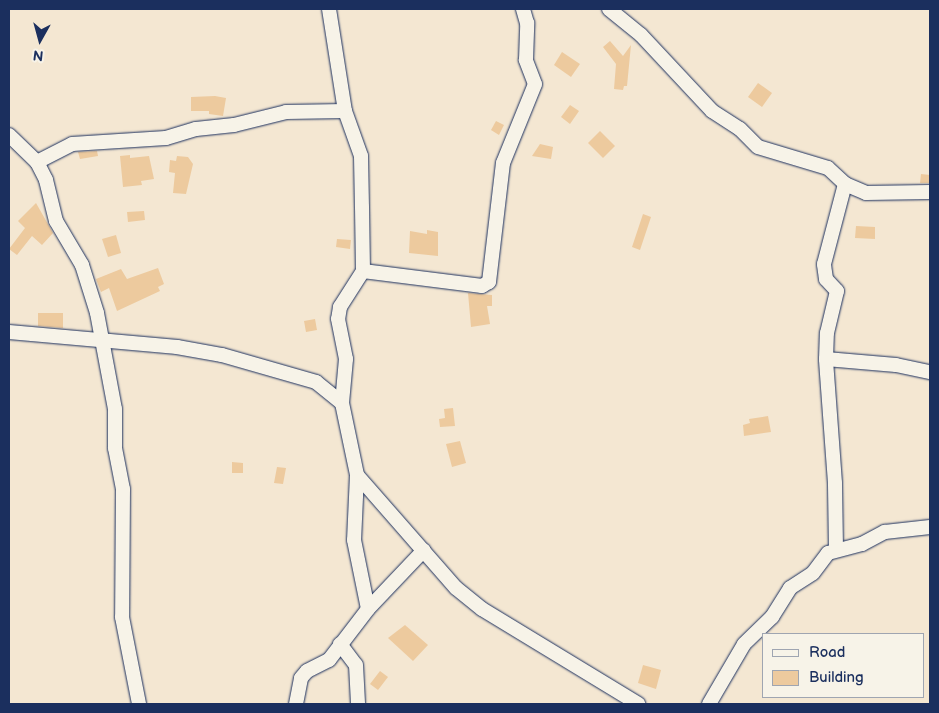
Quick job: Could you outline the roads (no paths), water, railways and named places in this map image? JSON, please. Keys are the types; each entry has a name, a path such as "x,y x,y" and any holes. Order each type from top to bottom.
{"street":[{"path":"329,9 345,111 360,156 362,271 340,307 338,319 346,359 342,403 357,475 354,540 368,609"},
{"path":"362,271 482,286 489,282 503,163 535,84 526,60 527,23 523,9"},
{"path":"608,9 641,35 712,111 740,129 758,147 816,162 828,168 845,184 878,194 930,192"},
{"path":"37,162 72,144 166,138 196,129 234,125 286,112 345,111"},
{"path":"9,135 37,162 46,180 56,221 82,265 92,290 114,409 115,448 123,489 122,617 139,704"},
{"path":"836,549 835,483 826,359 827,333 837,291 826,279 824,264 845,184"},
{"path":"9,332 103,342 177,347 245,361 316,382 342,403"},
{"path":"826,359 896,365 930,372"},
{"path":"357,475 372,496 424,550 456,588 482,609 638,704"},
{"path":"710,704 744,644 772,617 797,581 813,573 828,553 836,549 862,544 885,532 930,527"},
{"path":"296,704 301,678 307,670 329,660 368,609 424,550"},
{"path":"340,644 356,665 358,704"}]}
